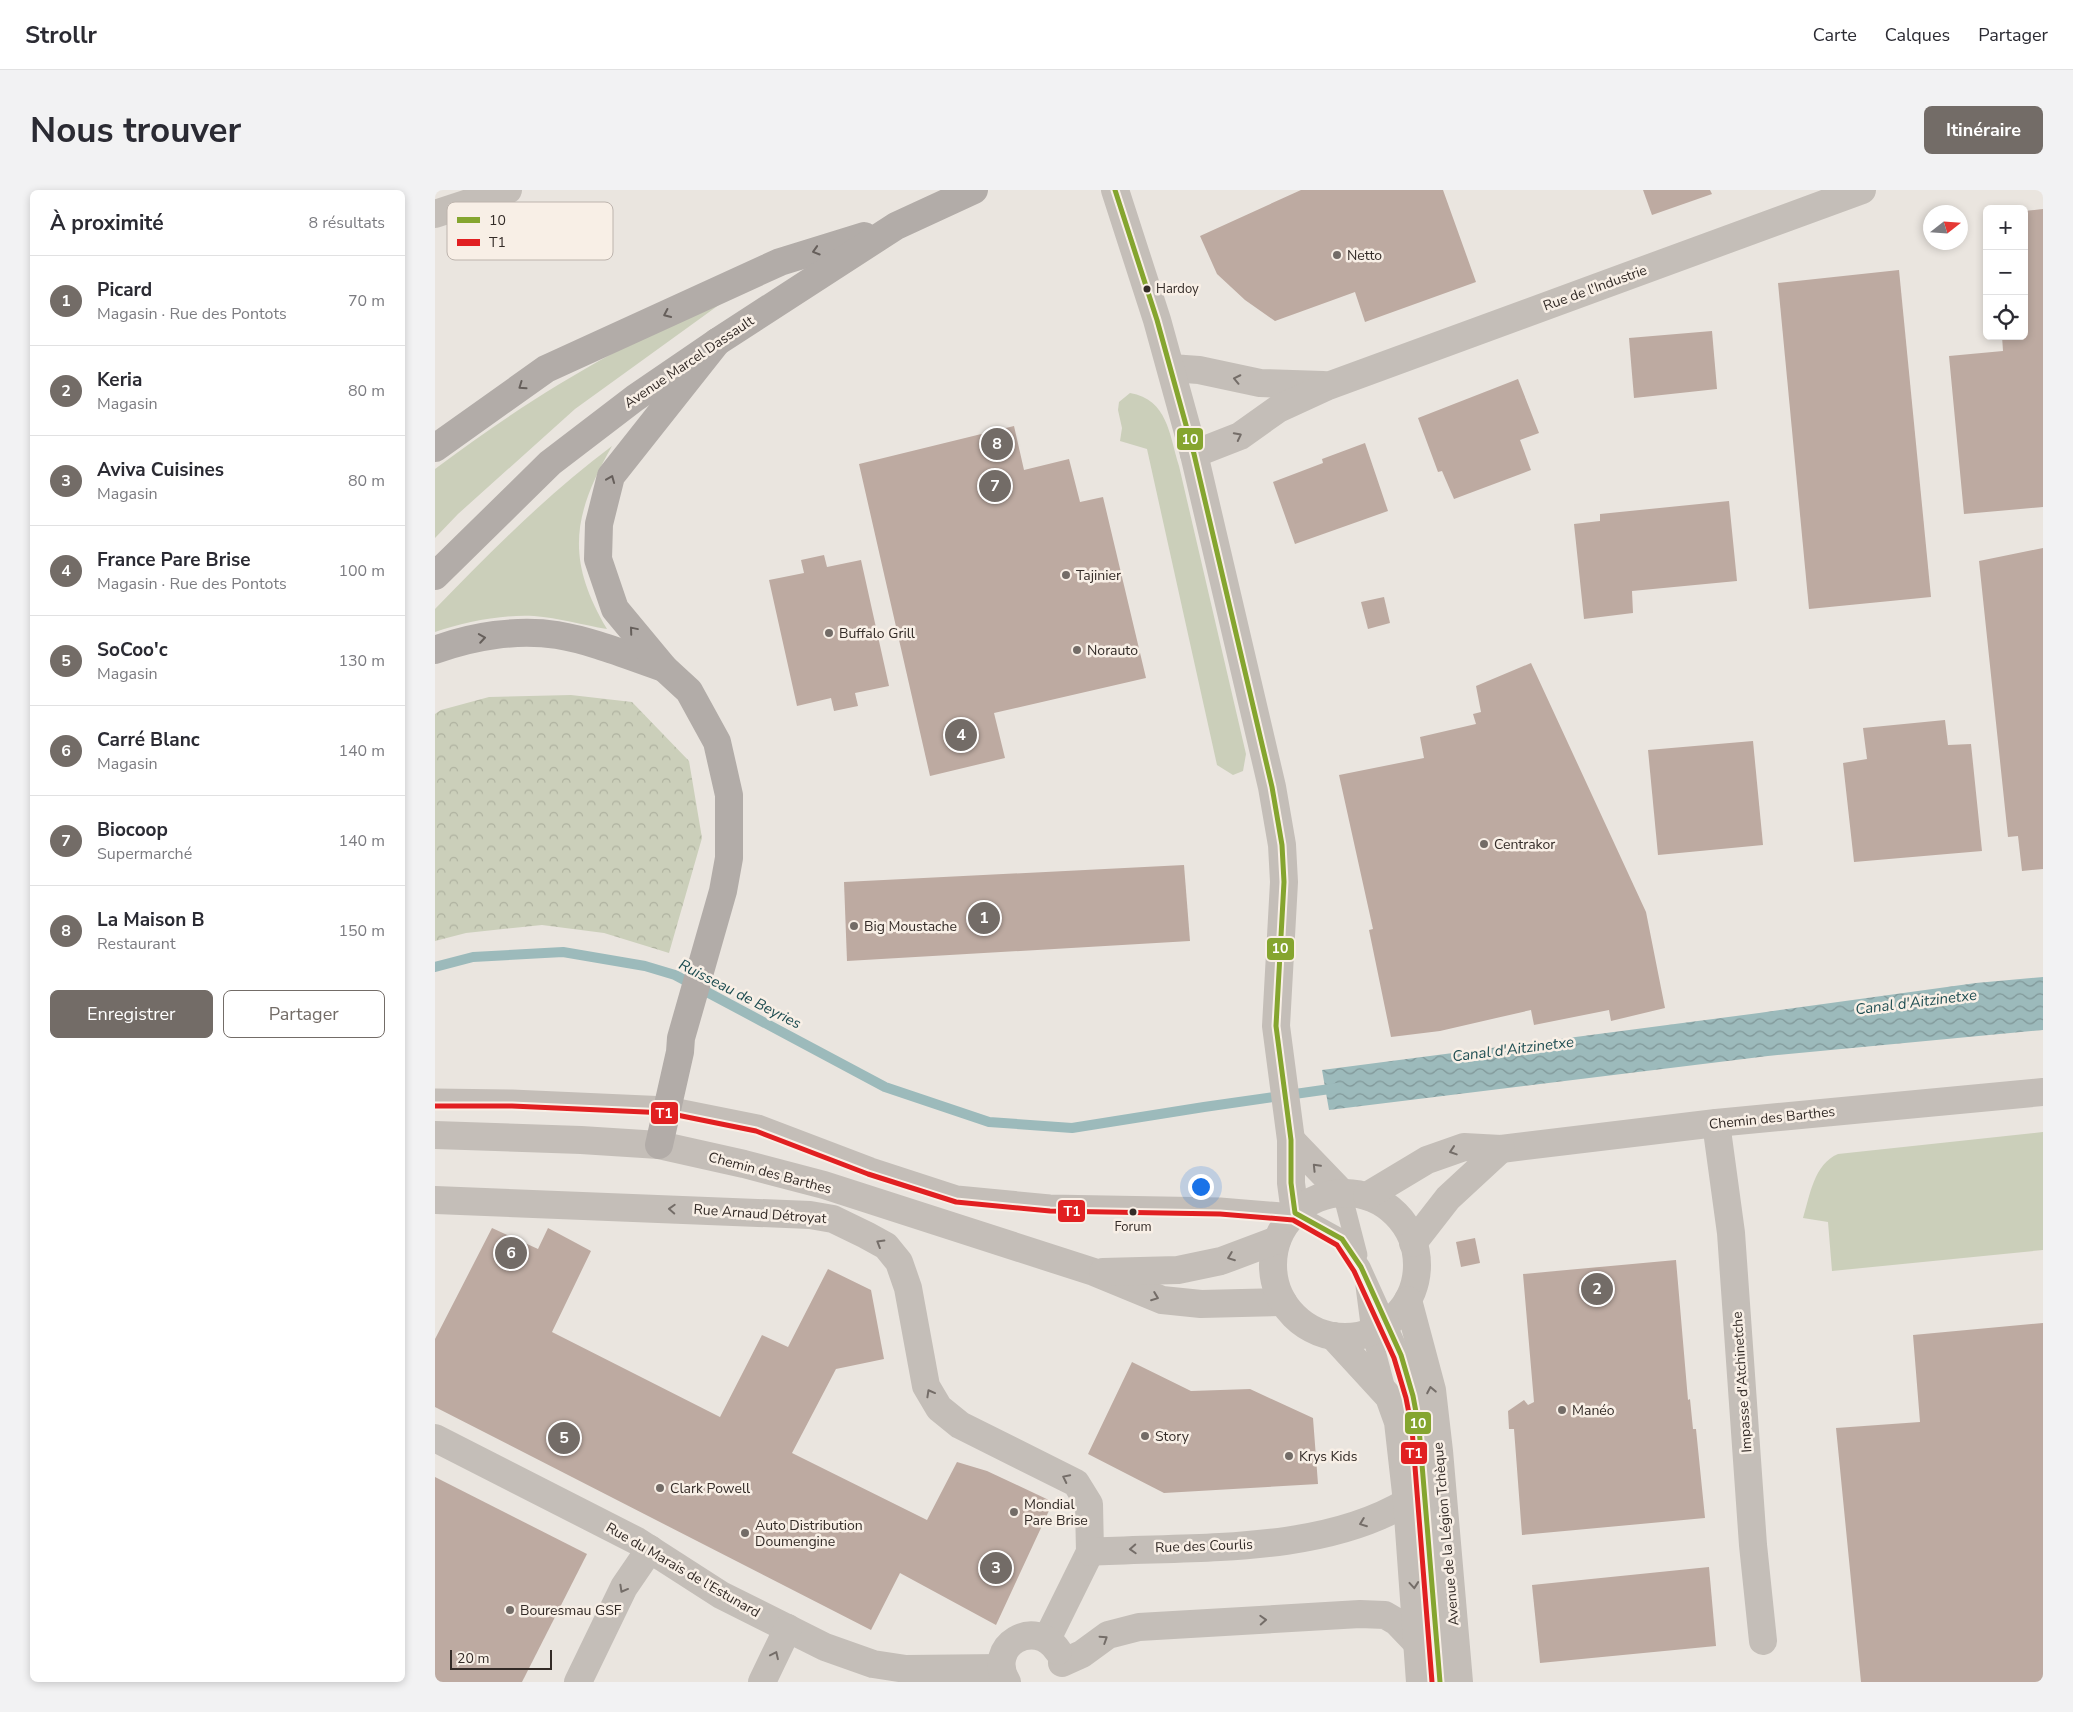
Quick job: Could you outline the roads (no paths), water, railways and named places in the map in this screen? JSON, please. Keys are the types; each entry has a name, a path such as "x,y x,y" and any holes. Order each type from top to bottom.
{"main road":[{"name":"Avenue Marcel Dassault","path":"435,576 550,464 635,398 717,342 896,226 974,190"},
{"path":"435,448 546,369 780,262 896,226"},
{"path":"659,1146 680,1052 681,1038 723,891 729,858 729,795 717,742 689,691 664,668 615,609 598,559 599,524 611,476 717,342"},
{"path":"435,650 456,642 512,633 556,635 592,643 664,668"}],"street":[{"path":"472,202 508,190"},
{"path":"1115,190 1152,302 1194,454 1272,787 1281,845 1284,882 1276,1026 1291,1140 1291,1183 1295,1213 1277,1240 1273,1256 1276,1288 1283,1302 1304,1324 1317,1332 1333,1336 1352,1337 1379,1328 1408,1300 1415,1281 1417,1262 1413,1243 1403,1222 1387,1207 1354,1194 1291,1140"},
{"name":"Rue de l'Industrie","path":"1194,454 1240,436 1279,410 1328,386 1862,190"},
{"path":"435,214 447,210"},
{"name":"Rue de l'Industrie","path":"1171,368 1199,370 1260,383 1328,386"},
{"name":"Chemin des Barthes","path":"1295,1213 1308,1202 1325,1195 1354,1194 1427,1160 1464,1147 1501,1149 1716,1123 2043,1092"},
{"name":"Impasse d'Atchinetche","path":"1716,1123 1731,1233 1753,1545 1763,1641"},
{"name":"Chemin des Barthes","path":"435,1135 581,1140 659,1146 744,1164 824,1185 1094,1272 1162,1300 1201,1304 1283,1302"},
{"path":"1413,1243 1448,1198 1501,1149"},
{"name":"Rue Arnaud Détroyat","path":"435,1200 810,1215 833,1219 866,1235 886,1246 899,1262 908,1288 926,1386 939,1408 961,1425 1076,1483 1089,1504 1090,1552"},
{"name":"Chemin des Barthes","path":"1094,1272 1177,1270 1221,1261 1277,1240"},
{"name":"Avenue de la Légion Tchèque","path":"1408,1300 1432,1390 1459,1682"},
{"name":"Avenue de la Légion Tchèque","path":"1333,1336 1389,1397 1398,1422 1407,1502 1420,1682"},
{"name":"Rue du Marais de l'Estunard","path":"435,1438 650,1548 721,1595 825,1647 873,1664 906,1669 1004,1675"},
{"name":"Rue des Courlis","path":"1090,1552 1278,1543 1352,1527 1388,1513 1407,1502"},
{"path":"578,1682 624,1587 650,1548"},
{"path":"1047,1639 1090,1552"},
{"path":"1059,1673 1108,1635 1139,1627 1360,1614 1385,1615 1397,1622 1418,1644"},
{"path":"762,1682 788,1628"},
{"path":"1004,1675 1005,1650 1011,1642 1028,1635 1038,1635 1055,1645 1060,1654 1059,1673"}],"lane":[{"path":"435,1098 512,1099 668,1106 758,1124 871,1168 957,1194 1050,1204 1220,1207 1295,1213 1342,1239 1361,1267"},
{"path":"1354,1194 1361,1267 1379,1328 1389,1397"},
{"name":"Avenue de la Légion Tchèque","path":"1379,1328 1401,1355 1415,1404 1419,1428 1440,1682"},
{"name":"Avenue de la Légion Tchèque","path":"1402,1456 1431,1567"}],"water":[{"name":"Canal d'Aitzinetxe","path":"2043,977 2043,1030 1768,1056 1329,1110 1322,1070 1976,983"}],"waterway":[{"name":"Ruisseau de Beyries","path":"435,967 473,957 563,952 645,966 675,975 885,1087 989,1122 1072,1128 1337,1088"}],"place":[{"name":"Netto","path":"1337,255"},
{"name":"Hardoy","path":"1147,289"},
{"name":"La Maison B","path":"997,444"},
{"name":"Biocoop","path":"995,486"},
{"name":"Tajinier","path":"1066,575"},
{"name":"Buffalo Grill","path":"829,633"},
{"name":"Norauto","path":"1077,650"},
{"name":"France Pare Brise","path":"961,735"},
{"name":"Centrakor","path":"1484,844"},
{"name":"Picard","path":"984,918"},
{"name":"Big Moustache","path":"854,926"},
{"name":"Forum","path":"1133,1212"},
{"name":"Carré Blanc","path":"511,1253"},
{"name":"Keria","path":"1597,1289"},
{"name":"Manéo","path":"1562,1410"},
{"name":"Story","path":"1145,1436"},
{"name":"SoCoo'c","path":"564,1438"},
{"name":"Krys Kids","path":"1289,1456"},
{"name":"Clark Powell","path":"660,1488"},
{"name":"Mondial Pare Brise","path":"1014,1512"},
{"name":"Auto Distribution Doumengine","path":"745,1533"},
{"name":"Aviva Cuisines","path":"996,1568"},
{"name":"Bouresmau GSF","path":"510,1610"}]}
